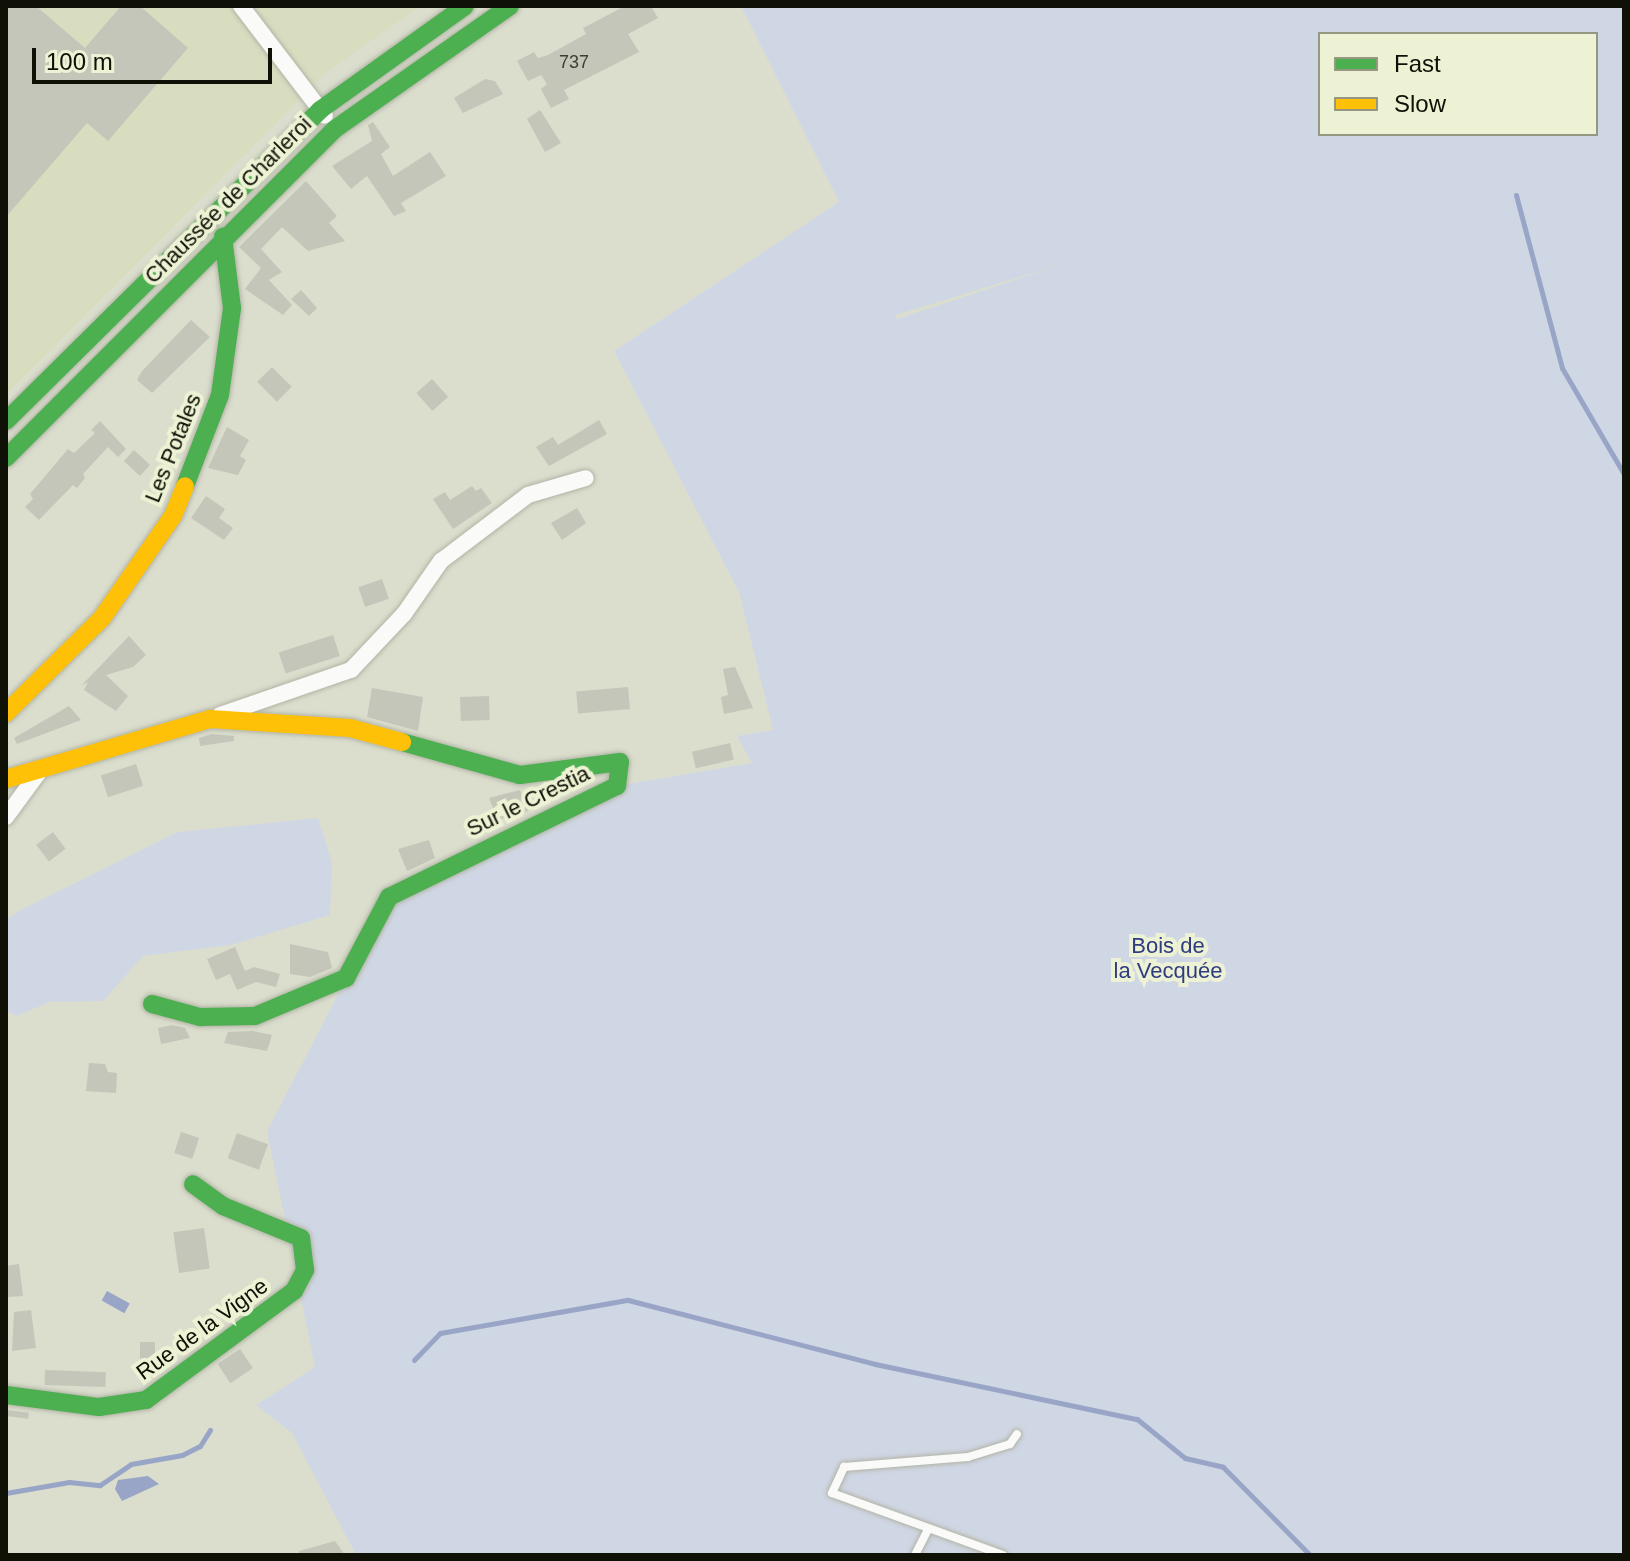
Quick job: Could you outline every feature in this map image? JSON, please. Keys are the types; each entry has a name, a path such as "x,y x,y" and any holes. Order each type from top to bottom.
{"street":[{"path":"241,6 335,129"},
{"name":"Chaussée de Charleroi","path":"6,421 320,110 436,22 465,6"},
{"name":"Chaussée de Charleroi","path":"6,458 223,237 335,129 510,6"},
{"name":"Les Potales","path":"6,713 102,618 173,516 220,395 232,308 223,237"},
{"path":"210,719 351,670 404,614 441,561 528,495 586,478"},
{"name":"Sur le Crestia","path":"6,779 210,719 350,728 520,775 620,762 617,786 389,897 346,978 273,1013 200,1017 152,1004"},
{"path":"6,817 42,768"},
{"name":"Rue de la Vigne","path":"6,1395 99,1407 146,1400 294,1291 305,1270 301,1238 223,1206 193,1184"}],"lane":[{"path":"1003,1555 832,1493 844,1467 968,1457 1010,1444 1017,1434"},
{"path":"915,1555 928,1529"}],"shaded area":[{"path":"6,6 420,6 327,72 6,395"}],"green space":[{"name":"Bois de la Vecquée","path":"741,6 1624,6 1624,1555 356,1555 292,1433 256,1405 315,1367 267,1131 389,897 617,786 752,763 737,736 773,730 739,592 614,351 839,202","holes":["1065,263 897,319 896,315"]},
{"path":"318,818 332,863 330,915 231,945 143,956 103,1001 50,1002 16,1016 6,1010 6,920 19,911 178,832"}],"water":[{"path":"107,1291 130,1304 124,1313 102,1301"},
{"path":"148,1476 159,1484 122,1501 115,1489 118,1480"}],"building":[{"path":"6,6 36,6 85,48 121,6 140,6 188,48 108,141 87,123 6,217"},
{"path":"625,6 651,6 658,18 628,34 639,52 564,90 569,99 551,108 541,89 547,84 541,75 528,81 517,61 534,52 538,58 548,55 586,34 583,28"},
{"path":"485,79 495,81 503,94 463,113 454,98"},
{"path":"540,110 561,143 545,152 527,119"},
{"path":"373,122 390,147 381,154 393,176 430,152 446,176 401,203 406,211 394,216 367,176 351,189 332,166 372,141 368,125"},
{"path":"306,181 337,216 329,223 345,241 308,251 282,227 261,249 282,272 269,280 292,305 283,315 245,289 261,268 239,247"},
{"path":"301,290 317,308 309,316 291,299"},
{"path":"191,320 210,337 152,393 137,380"},
{"path":"272,367 292,387 277,402 257,382"},
{"path":"432,379 448,397 432,411 416,393"},
{"path":"599,420 607,434 549,466 536,447 553,437 558,445"},
{"path":"100,421 126,449 118,457 108,447 83,474 85,478 77,488 73,485 39,520 25,507 33,499 30,494 68,449 74,453 95,433 91,430"},
{"path":"227,427 249,440 240,456 246,460 238,475 208,468"},
{"path":"134,450 150,465 140,476 124,461"},
{"path":"472,486 476,491 481,488 492,503 453,529 433,499 445,492 450,500"},
{"path":"206,496 225,509 219,518 233,528 224,540 191,518"},
{"path":"577,508 586,523 562,540 551,523"},
{"path":"382,579 389,599 365,607 358,587"},
{"path":"333,635 340,656 286,674 279,653"},
{"path":"129,636 146,655 133,667 106,675 128,696 116,711 84,690 88,682 81,686"},
{"path":"735,667 753,708 724,714 721,697 728,695 723,669"},
{"path":"628,687 630,709 578,713 576,692"},
{"path":"372,688 423,697 418,731 367,717"},
{"path":"489,696 490,720 461,721 460,697"},
{"path":"69,706 81,720 17,744 14,738"},
{"path":"212,734 234,736 234,741 200,746 199,738"},
{"path":"730,743 734,760 696,768 692,752"},
{"path":"136,764 143,786 108,797 101,775"},
{"path":"520,790 528,811 498,820 489,798"},
{"path":"53,832 66,849 49,861 36,845"},
{"path":"429,840 435,858 407,871 398,849"},
{"path":"290,944 328,952 332,968 310,977 290,974"},
{"path":"235,947 245,971 254,967 280,974 276,987 256,982 237,990 230,974 216,980 207,959"},
{"path":"172,1025 185,1028 190,1038 161,1044 158,1028"},
{"path":"253,1031 272,1035 267,1051 224,1043 228,1032"},
{"path":"89,1063 105,1064 108,1072 117,1073 116,1093 86,1091"},
{"path":"181,1132 199,1138 192,1159 174,1153"},
{"path":"237,1133 268,1144 259,1170 228,1158"},
{"path":"204,1228 210,1269 179,1273 173,1232"},
{"path":"19,1264 23,1296 6,1297 6,1266"},
{"path":"31,1310 36,1348 12,1351 14,1312"},
{"path":"140,1342 155,1342 155,1371 140,1371"},
{"path":"240,1349 253,1368 230,1383 218,1364"},
{"path":"45,1370 106,1372 105,1387 44,1385"},
{"path":"6,1410 29,1413 28,1419 6,1416"},
{"path":"335,1541 345,1555 299,1555 299,1551"}],"waterway":[{"path":"1516,195 1562,368 1624,474"},
{"path":"414,1360 440,1333 628,1300 875,1364 1137,1419 1185,1458 1223,1467 1310,1555"},
{"path":"6,1493 69,1482 100,1485 131,1464 182,1455 200,1446 210,1430"}],"traffic: fast":[{"path":"6,421 320,110 465,6"},
{"path":"6,458 335,129 510,6"},
{"path":"185,486 220,395 232,308 223,237"},
{"path":"152,1004 200,1017 255,1016 346,978 389,897 617,786 620,762 520,775 402,742"},
{"path":"6,1395 99,1407 146,1400 294,1291 305,1270 301,1238 223,1206 193,1184"}],"traffic: slow":[{"path":"6,713 102,618 173,516 185,486"},
{"path":"6,779 210,719 350,728 402,742"}]}
